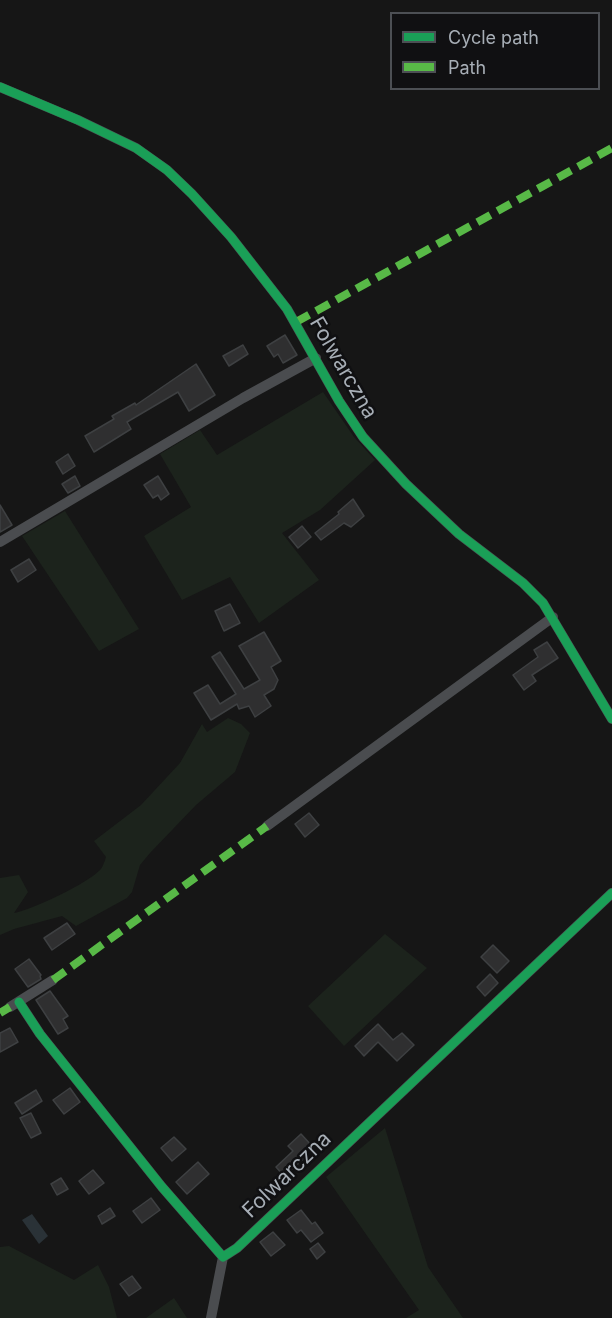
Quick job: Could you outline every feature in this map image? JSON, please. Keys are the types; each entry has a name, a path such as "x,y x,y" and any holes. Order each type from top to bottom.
{"street":[{"name":"Folwarczna","path":"0,87 111,135 136,148 171,173 216,220 270,285 296,322 348,418 374,450 463,538 528,587 553,616 612,719"},
{"name":"Folwarczna","path":"0,542 243,398 316,358"},
{"path":"267,826 553,616"},
{"name":"Folwarczna","path":"223,1257 233,1252 255,1232 612,893"},
{"path":"53,980 15,1005 162,1188 223,1257 211,1318"}],"shaded area":[{"path":"323,392 354,437 375,460 320,510 282,533 319,580 259,623 230,577 182,600 144,536 191,507 160,454 200,430 217,455"},
{"path":"65,511 139,629 99,651 22,536"},
{"path":"228,718 241,724 250,733 235,772 196,805 150,853 140,865 132,892 127,898 76,926 62,916 0,935 0,878 19,875 28,892 14,913 59,895 94,875 101,869 106,857 94,841 141,805 180,763 202,724 207,732"},
{"path":"385,934 427,968 344,1046 308,1006"},
{"path":"385,1128 428,1267 463,1318 406,1318 419,1310 326,1177"},
{"path":"32,1214 48,1236 39,1244 22,1220"},
{"path":"9,1246 74,1280 98,1265 109,1287 117,1318 0,1318 0,1247"},
{"path":"174,1298 187,1318 146,1318"}],"building":[{"path":"285,335 297,355 283,363 278,354 274,357 267,346"},
{"path":"243,345 248,354 229,366 223,356"},
{"path":"196,364 215,395 189,411 178,392 127,422 131,429 94,452 85,436 114,419 112,416 135,403 136,405"},
{"path":"68,454 75,466 63,474 56,462"},
{"path":"75,476 80,486 68,493 62,484"},
{"path":"158,476 169,494 161,500 158,495 153,498 144,485"},
{"path":"353,499 364,516 351,527 344,523 321,540 315,533 339,514 338,512"},
{"path":"0,505 12,525 0,532"},
{"path":"302,526 311,537 298,548 289,537"},
{"path":"29,559 36,570 18,582 11,570"},
{"path":"230,604 240,623 224,631 215,611"},
{"path":"264,632 281,661 271,667 278,680 274,689 264,695 271,706 255,717 249,706 239,709 237,704 211,720 194,693 208,685 220,704 236,694 212,657 220,652 244,689 260,680 239,646"},
{"path":"547,642 558,658 532,675 536,681 524,690 513,675 538,657 534,650"},
{"path":"309,813 319,825 305,837 295,824"},
{"path":"67,923 75,934 52,950 44,938"},
{"path":"493,945 509,961 497,973 481,957"},
{"path":"29,959 41,975 41,979 28,987 15,969"},
{"path":"490,974 498,983 485,996 477,987"},
{"path":"50,991 68,1016 63,1019 68,1028 58,1034 36,1000"},
{"path":"378,1024 393,1040 402,1033 414,1045 397,1061 378,1042 364,1056 355,1046"},
{"path":"10,1028 18,1042 0,1052 0,1033"},
{"path":"70,1088 80,1102 64,1114 53,1100"},
{"path":"36,1090 42,1101 22,1114 15,1103"},
{"path":"31,1113 41,1133 31,1138 20,1118"},
{"path":"301,1134 313,1147 306,1153 308,1155 284,1176 276,1167 293,1151 288,1146"},
{"path":"174,1137 186,1149 172,1161 161,1148"},
{"path":"198,1162 209,1174 187,1194 176,1182"},
{"path":"93,1170 104,1183 89,1194 79,1181"},
{"path":"61,1178 68,1189 57,1195 51,1184"},
{"path":"151,1198 160,1210 142,1223 133,1211"},
{"path":"110,1208 115,1216 102,1224 98,1216"},
{"path":"301,1210 312,1224 315,1222 323,1233 311,1242 301,1230 297,1233 287,1220"},
{"path":"273,1232 285,1245 271,1256 260,1242"},
{"path":"318,1243 325,1252 317,1259 310,1249"},
{"path":"132,1276 141,1288 129,1296 120,1284"}],"marked path":[{"path":"296,322 612,148"},
{"path":"53,980 267,826"},
{"path":"0,1013 10,1007"}],"cycle path":[{"path":"0,87 78,120 136,148 167,170 192,194 231,237 287,309 339,401 363,437 406,484 459,534 523,583 543,603 612,719"},
{"path":"19,1002 40,1034 162,1187 223,1257 237,1248 612,893"}]}
